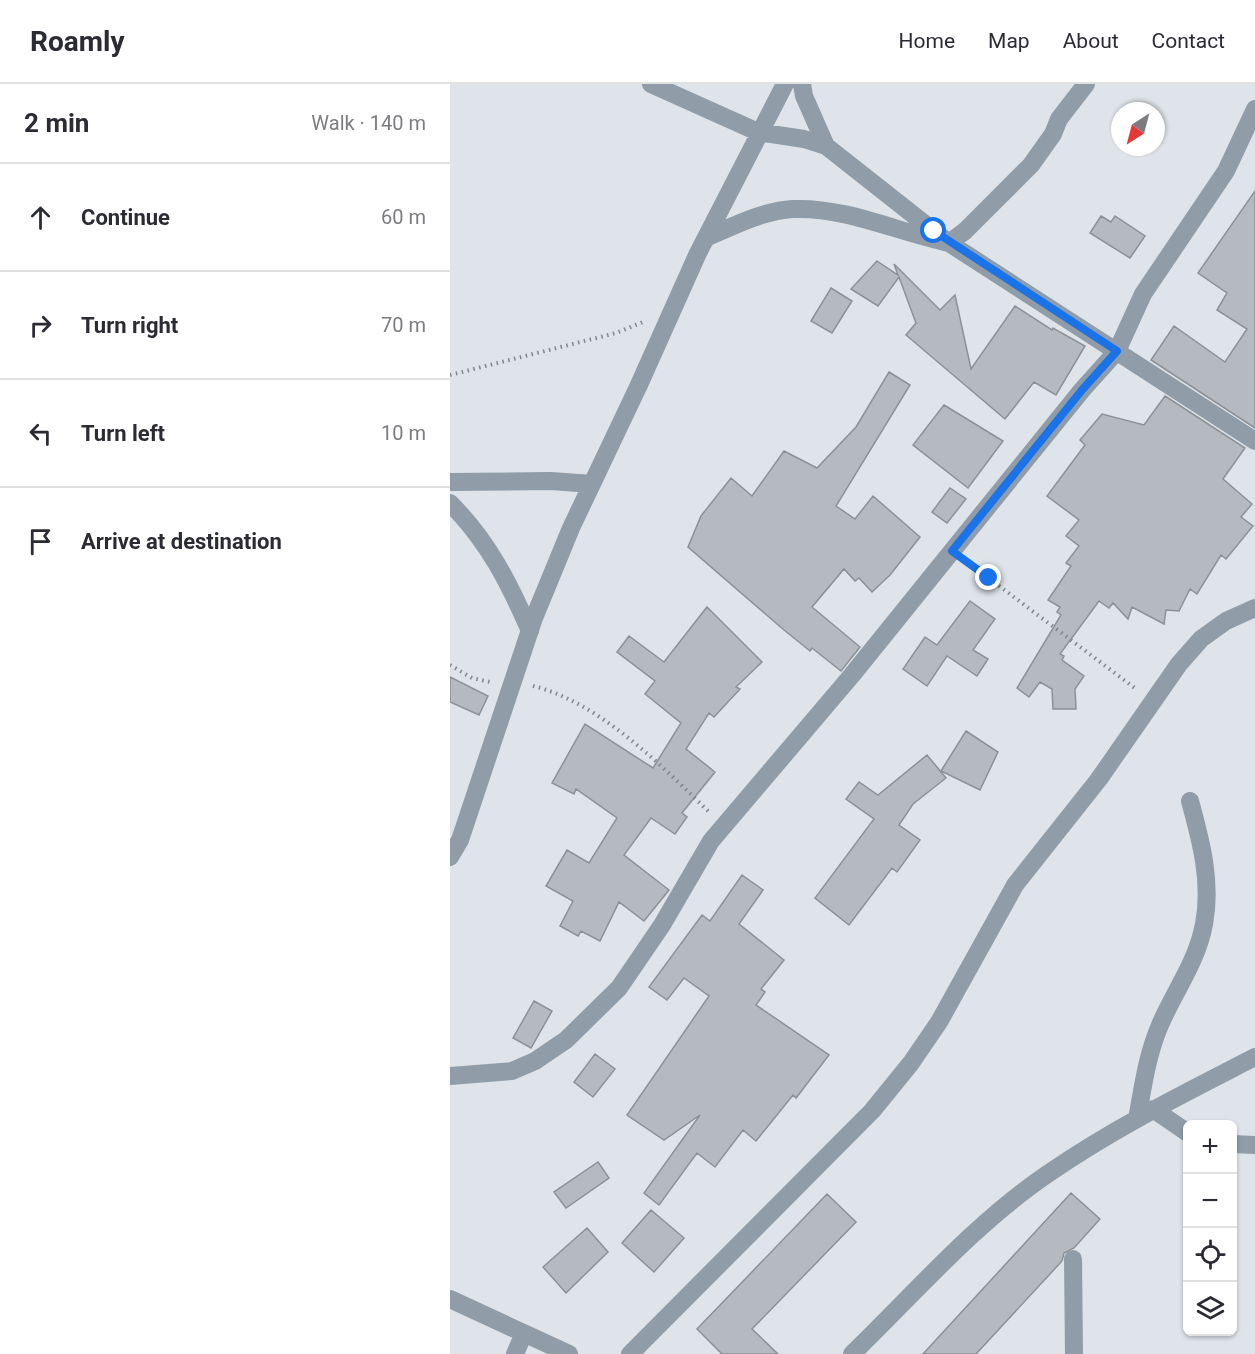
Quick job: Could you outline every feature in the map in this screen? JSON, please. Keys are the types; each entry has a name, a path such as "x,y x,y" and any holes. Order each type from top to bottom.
{"street":[{"path":"651,84 758,132 804,139 826,146 949,243 1255,441"},
{"path":"450,857 460,840 547,583 706,238 784,84"},
{"path":"802,84 804,96 826,146"},
{"path":"706,238 754,217 791,209 825,210 893,226 915,236 949,243 965,231 1031,165 1053,134 1059,119 1086,84"},
{"path":"450,1076 512,1071 535,1061 566,1040 619,988 638,964 695,867 723,826 852,675 1082,390 1117,351 1143,294 1226,171 1255,109"},
{"path":"450,482 551,481 592,484"},
{"path":"450,504 468,522 489,549 506,577 530,631"},
{"path":"630,1354 872,1111 911,1063 961,986 1014,885 1099,779 1179,664 1201,639 1226,621 1255,608"},
{"path":"1137,1119 1150,1053 1160,1024 1197,952 1204,922 1206,886 1203,848 1190,801"},
{"path":"852,1354 949,1255 1048,1173 1153,1109 1255,1057"},
{"path":"1153,1109 1183,1130"},
{"path":"1237,1144 1255,1145"},
{"path":"1073,1259 1074,1354"},
{"path":"450,1299 569,1354"},
{"path":"515,1354 524,1333"}],"path":[{"path":"450,375 616,333 672,311"},
{"path":"952,551 1154,702"},
{"path":"450,664 472,678 488,682 515,682 559,692 607,724 659,764 723,826"}],"building":[{"path":"1255,191 1255,428 1151,360 1174,326 1225,362 1247,329 1217,310 1227,293 1198,273"},
{"path":"1101,216 1111,222 1115,216 1145,236 1130,258 1090,233"},
{"path":"877,261 898,275 894,264 940,310 955,295 971,369 1015,306 1052,330 1053,328 1085,346 1056,395 1034,382 1005,419 906,335 916,323 899,277 878,306 851,289"},
{"path":"831,288 852,301 832,333 811,321"},
{"path":"889,372 910,385 836,506 855,519 873,496 920,537 890,575 872,592 859,578 855,581 844,569 812,607 860,647 841,671 812,648 810,651 784,630 688,547 701,516 731,478 752,496 784,451 817,468 856,427"},
{"path":"1165,396 1245,448 1223,479 1252,504 1241,517 1253,526 1226,559 1221,555 1197,594 1190,589 1179,611 1166,610 1164,624 1132,607 1128,619 1113,603 1109,608 1099,601 1060,654 1064,656 1062,660 1084,676 1075,689 1076,709 1053,709 1052,689 1040,682 1029,697 1017,688 1061,615 1057,612 1060,607 1048,600 1071,566 1066,563 1079,546 1066,536 1079,520 1047,496 1085,445 1080,440 1102,414 1144,425"},
{"path":"944,405 1003,441 968,488 913,445"},
{"path":"950,488 966,499 947,523 932,512"},
{"path":"970,601 995,619 973,650 988,659 977,676 947,656 927,686 903,669 925,637 937,645"},
{"path":"707,607 762,662 736,687 740,689 714,717 709,713 686,749 715,772 682,813 687,817 675,834 651,818 624,855 669,890 644,921 619,902 600,941 581,931 578,936 560,926 573,901 546,886 567,850 589,863 617,818 576,789 574,794 552,783 585,724 653,768 681,723 645,694 655,681 617,652 629,636 664,662"},
{"path":"450,677 488,696 479,715 450,702"},
{"path":"966,731 998,752 980,790 941,771"},
{"path":"927,755 946,778 913,804 899,825 920,840 897,872 892,868 849,925 815,898 874,819 846,799 859,782 878,795"},
{"path":"742,875 763,890 739,924 784,960 761,989 765,992 756,1005 829,1055 796,1098 793,1095 756,1141 743,1130 715,1167 697,1153 659,1205 644,1193 700,1115 664,1140 627,1115 709,996 684,978 667,1000 649,987 702,915 710,921"},
{"path":"534,1001 552,1011 531,1048 513,1038"},
{"path":"595,1054 615,1069 593,1097 574,1082"},
{"path":"598,1162 609,1178 566,1208 554,1192"},
{"path":"1071,1193 1100,1219 1074,1248 1064,1253 1062,1261 976,1354 923,1354"},
{"path":"827,1194 856,1222 752,1329 778,1354 722,1354 697,1329"},
{"path":"651,1210 684,1238 654,1272 622,1243"},
{"path":"587,1228 608,1252 566,1293 543,1267"}],"route":[{"path":"934,231 949,243 1117,351 1082,390 952,551 989,578"}]}
